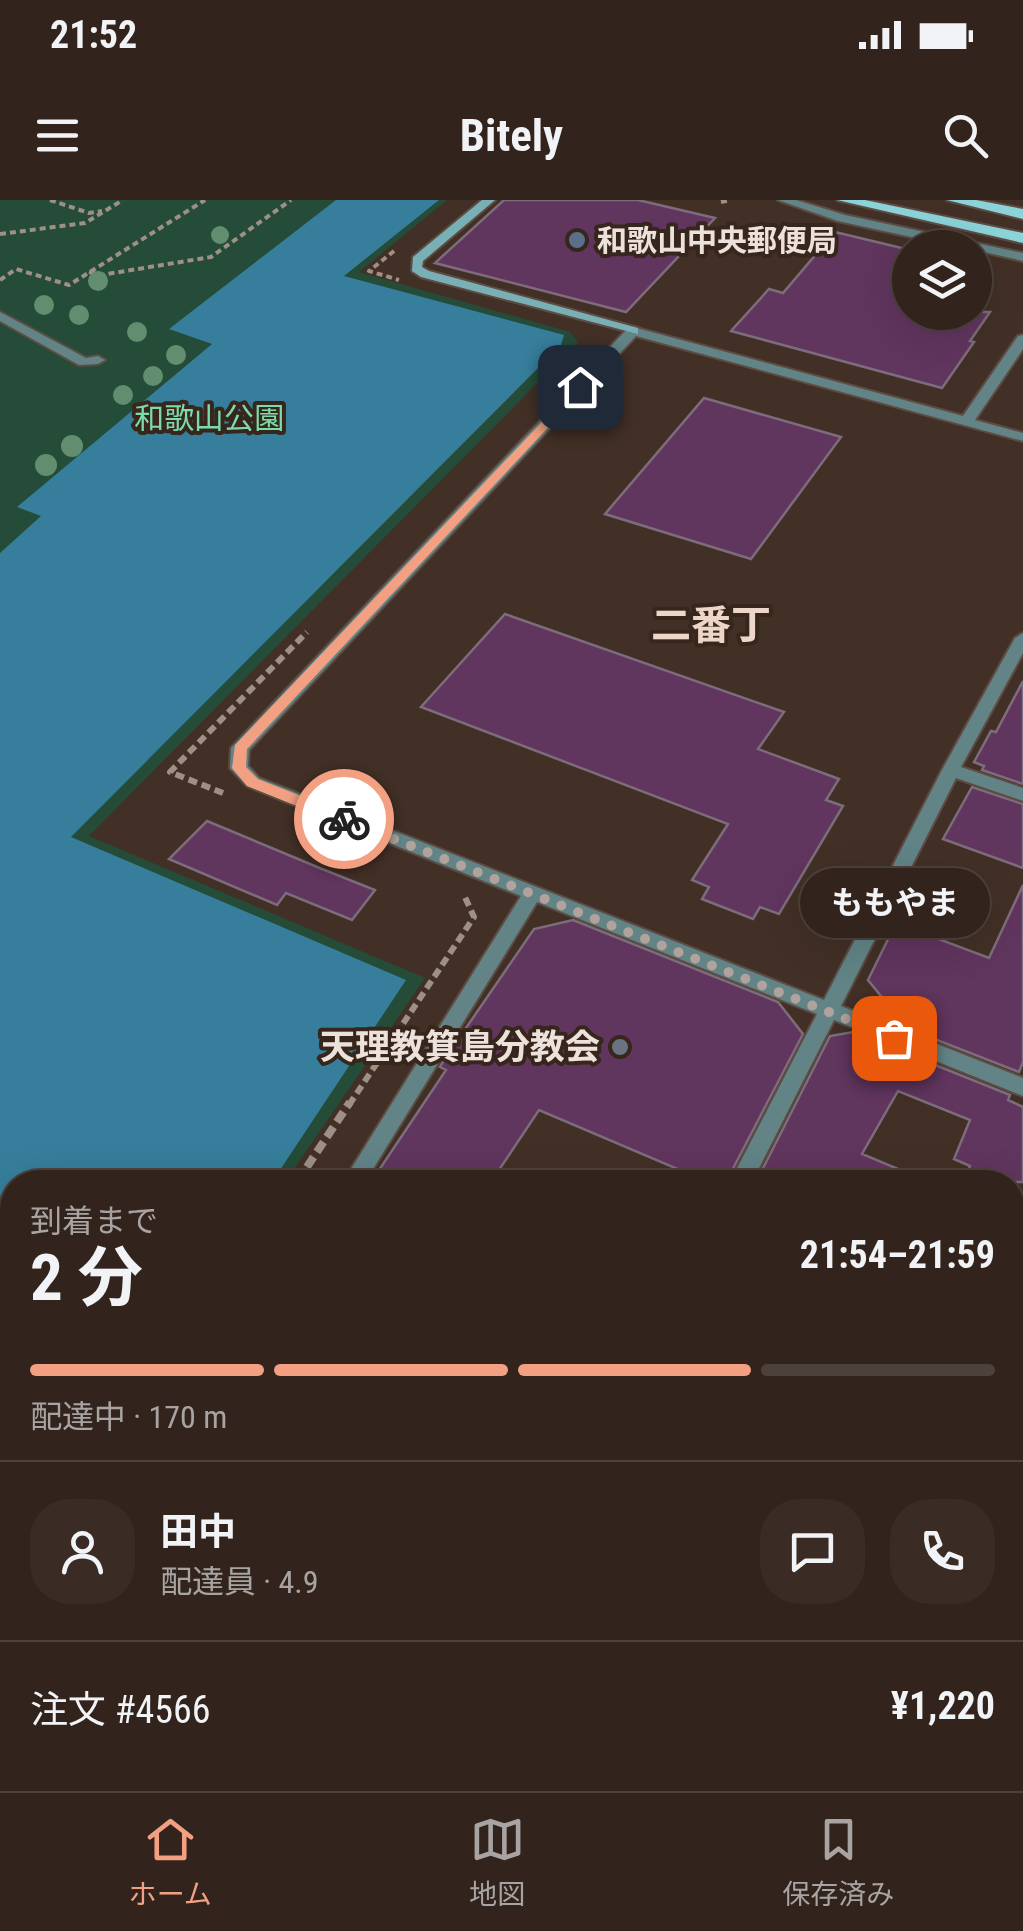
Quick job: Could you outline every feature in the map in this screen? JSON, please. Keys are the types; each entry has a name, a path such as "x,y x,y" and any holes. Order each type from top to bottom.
{"main road":[{"path":"844,200 1023,238"},
{"path":"954,200 1023,214"}],"street":[{"path":"489,200 417,260 416,268 1023,437"},
{"path":"784,200 842,218 1023,257"},
{"path":"0,316 84,362 98,360"},
{"path":"633,331 240,748 239,768 252,782 1023,1086"},
{"path":"966,422 1023,339"},
{"path":"747,1170 951,770 1023,638"},
{"path":"951,770 1023,794"},
{"path":"361,1170 532,894"}],"path":[{"path":"50,200 89,213 107,210"},
{"path":"0,234 85,224 123,200"},
{"path":"0,280 16,269 69,285 205,200"},
{"path":"87,272 101,275 211,257 291,200"},
{"path":"721,202 730,200"},
{"path":"398,248 370,272 406,282"},
{"path":"225,794 170,772 309,629"},
{"path":"305,1170 474,917 462,890"}],"green space":[{"name":"和歌山公園","path":"0,200 447,200 359,272 570,332 578,342 89,836 425,978 293,1170 0,1170"}],"water":[{"name":"和歌山公園","path":"336,200 439,200 344,276 564,335 561,345 71,837 406,980 280,1170 0,1170 0,553 41,516 17,507 212,344 169,329"}],"building":[{"path":"504,200 638,200 715,218 626,312 435,263"},
{"path":"835,232 892,246 892,330 978,330 970,341 974,342 942,388 731,331 769,289 783,293"},
{"path":"704,398 841,437 751,559 605,514"},
{"path":"505,614 784,712 758,749 839,779 826,800 843,806 779,914 760,907 753,919 702,899 709,887 692,880 728,824 421,707"},
{"path":"1023,681 1023,784 982,770 984,766 974,762 991,731 996,732"},
{"path":"972,787 1023,804 1023,868 943,839"},
{"path":"207,821 375,890 352,920 286,893 277,905 169,859"},
{"path":"1023,885 1023,1062 1019,1072 896,1024 902,1022 868,980 896,923 989,958"},
{"name":"天理教箕島分教会","path":"573,920 778,1002 803,1034 732,1170 680,1170 539,1110 499,1170 379,1170 446,1070 440,1067 444,1060 534,929"},
{"path":"853,1032 1010,1095 1008,1100 1023,1107 1023,1170 968,1170 970,1166 954,1159 970,1120 898,1091 862,1154 900,1170 762,1170 830,1036"}],"way so far":[{"path":"344,819 894,1038"}],"place":[{"name":"和歌山中央郵便局","path":"577,240"},
{"name":"ももやま","path":"894,1038"},
{"name":"天理教箕島分教会","path":"620,1047"}],"district":[{"name":"二番丁","path":"711,625"}],"route":[{"path":"344,819 252,782 239,768 240,748 580,387"}]}
